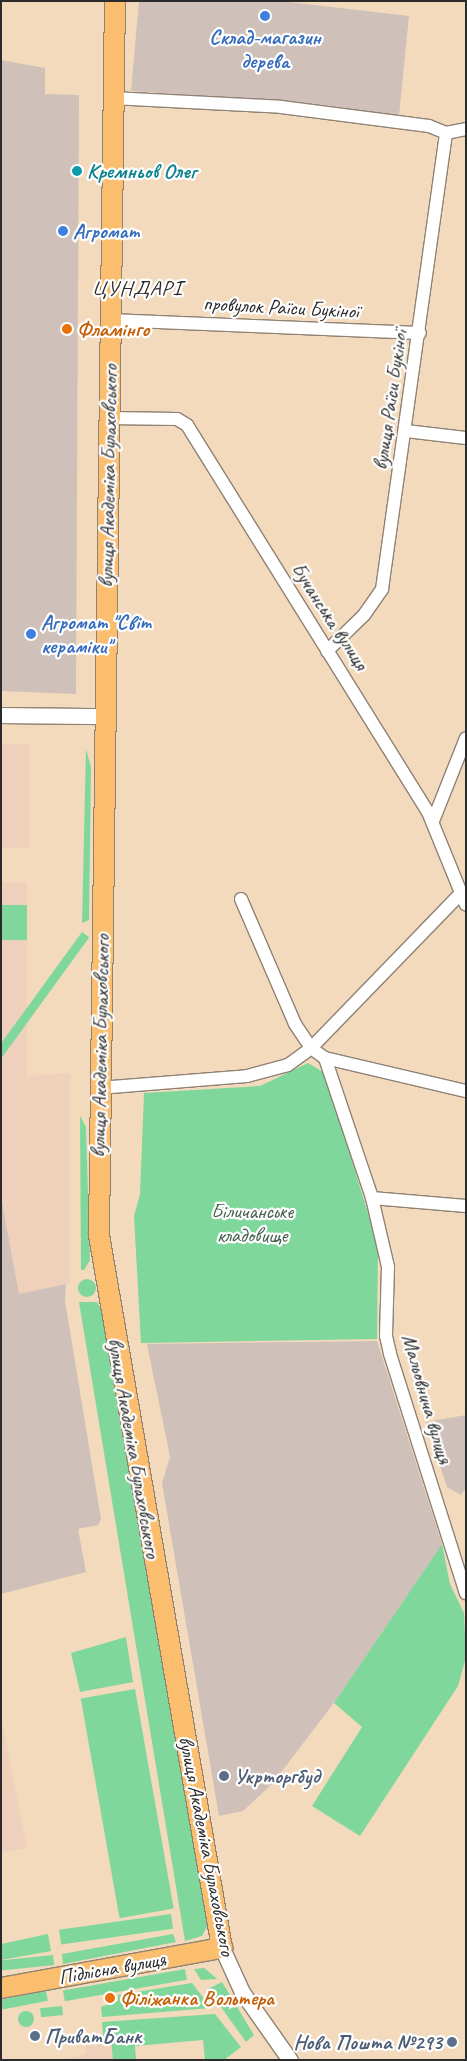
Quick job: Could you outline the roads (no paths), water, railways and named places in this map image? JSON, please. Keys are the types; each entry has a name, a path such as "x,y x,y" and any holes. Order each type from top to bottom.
{"main road":[{"name":"вулиця Академіка Булаховського","path":"114,1 100,1088 103,1274 222,1948"},
{"name":"Підлісна вулиця","path":"1,1988 222,1948"}],"street":[{"path":"112,98 281,106 429,126 446,133 466,129"},
{"name":"вулиця Раїси Букіної","path":"327,651 364,615 382,589 420,333 446,133"},
{"name":"провулок Раїси Букіної","path":"110,320 420,333"},
{"name":"Бучанська вулиця","path":"109,418 177,420 187,426 433,821 463,900"},
{"path":"406,431 466,438"},
{"path":"1,715 104,716"},
{"path":"433,821 466,738"},
{"path":"240,899 295,1024 311,1048 325,1058 466,1091"},
{"path":"100,1088 265,1073 288,1065 311,1048 463,900"},
{"name":"Мальовнича вулиця","path":"325,1058 372,1198 388,1268 386,1330 390,1354 466,1593"},
{"path":"372,1198 466,1206"},
{"name":"вулиця Академіка Булаховського","path":"222,1948 242,1992 290,2060"}],"place":[{"name":"Склад-магазин дерева","path":"265,16"},
{"name":"Кремньов Олег","path":"77,171"},
{"name":"Агромат","path":"63,231"},
{"name":"Фламінго","path":"67,329"},
{"name":"Агромат \"Світ кераміки\"","path":"31,634"},
{"name":"Укрторгбуд","path":"224,1776"},
{"name":"Філіжанка Вольтера","path":"110,1998"},
{"name":"ПриватБанк","path":"35,2036"},
{"name":"Нова Пошта №293","path":"452,2042"}],"district":[{"name":"ЦУНДАРІ","path":"137,289"}],"park label":[{"name":"Біличанське кладовище","path":"252,1223"}]}
